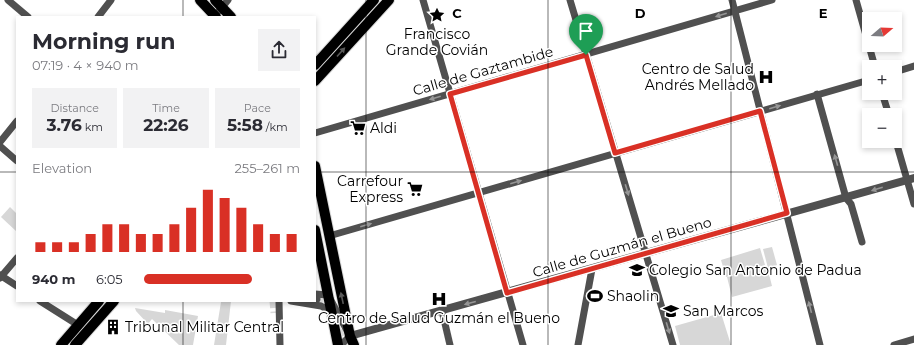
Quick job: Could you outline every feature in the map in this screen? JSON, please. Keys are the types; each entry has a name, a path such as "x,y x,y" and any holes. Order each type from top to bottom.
{"main road":[{"path":"200,0 214,16"},
{"path":"316,64 374,0"},
{"path":"316,80 389,0"},
{"path":"222,2 230,16"},
{"path":"316,171 352,341"},
{"path":"316,235 331,312 340,345"},
{"path":"61,345 98,302"},
{"path":"75,345 113,302"}],"street":[{"path":"8,0 27,16"},
{"path":"99,16 111,0"},
{"path":"423,0 523,345"},
{"path":"570,0 673,345"},
{"path":"732,0 820,345"},
{"name":"Calle de Gaztambide","path":"316,132 586,55 772,0"},
{"path":"856,0 873,60"},
{"path":"215,16 222,2"},
{"path":"902,70 914,66"},
{"path":"329,236 862,82"},
{"path":"817,94 846,198 851,204 862,242"},
{"path":"0,142 16,122"},
{"path":"0,146 16,160"},
{"path":"899,148 910,179 914,204"},
{"name":"Calle de Guzmán el Bueno","path":"340,345 442,311 910,179"},
{"path":"16,259 1,277 16,285"},
{"path":"578,345 592,269"},
{"path":"316,297 328,295 342,319 352,341"},
{"path":"42,302 78,325"},
{"path":"279,302 280,345"},
{"path":"297,302 321,306 342,319"},
{"path":"442,311 450,345"},
{"path":"274,313 275,345"},
{"path":"894,345 914,339"}],"shaded area":[{"path":"10,207 16,213 16,231 1,217"},
{"path":"772,247 777,265 768,268 763,249"},
{"path":"760,248 765,265 726,277 721,260"},
{"path":"767,266 772,286 732,297 727,277"},
{"path":"221,302 231,302 226,345 214,345"},
{"path":"135,308 165,313 165,310 198,316 193,345 179,345 152,319 148,324"},
{"path":"721,313 731,345 680,345 675,326"}],"tunnel":[{"path":"317,299 331,308"},
{"path":"273,302 274,313"},
{"path":"338,319 347,345"}],"place":[{"name":"Francisco Grande Covián","path":"437,15"},
{"name":"Centro de Salud Andrés Mellado","path":"766,77"},
{"name":"Aldi","path":"358,128"},
{"name":"Carrefour Express","path":"415,189"},
{"name":"Colegio San Antonio de Padua","path":"637,270"},
{"name":"Shaolin","path":"595,296"},
{"name":"Centro de Salud Guzmán el Bueno","path":"439,299"},
{"name":"San Marcos","path":"671,311"},
{"name":"Tribunal Militar Central","path":"113,327"}],"route":[{"path":"586,55 615,153 760,111 787,213 507,293 450,94 586,55"}]}
